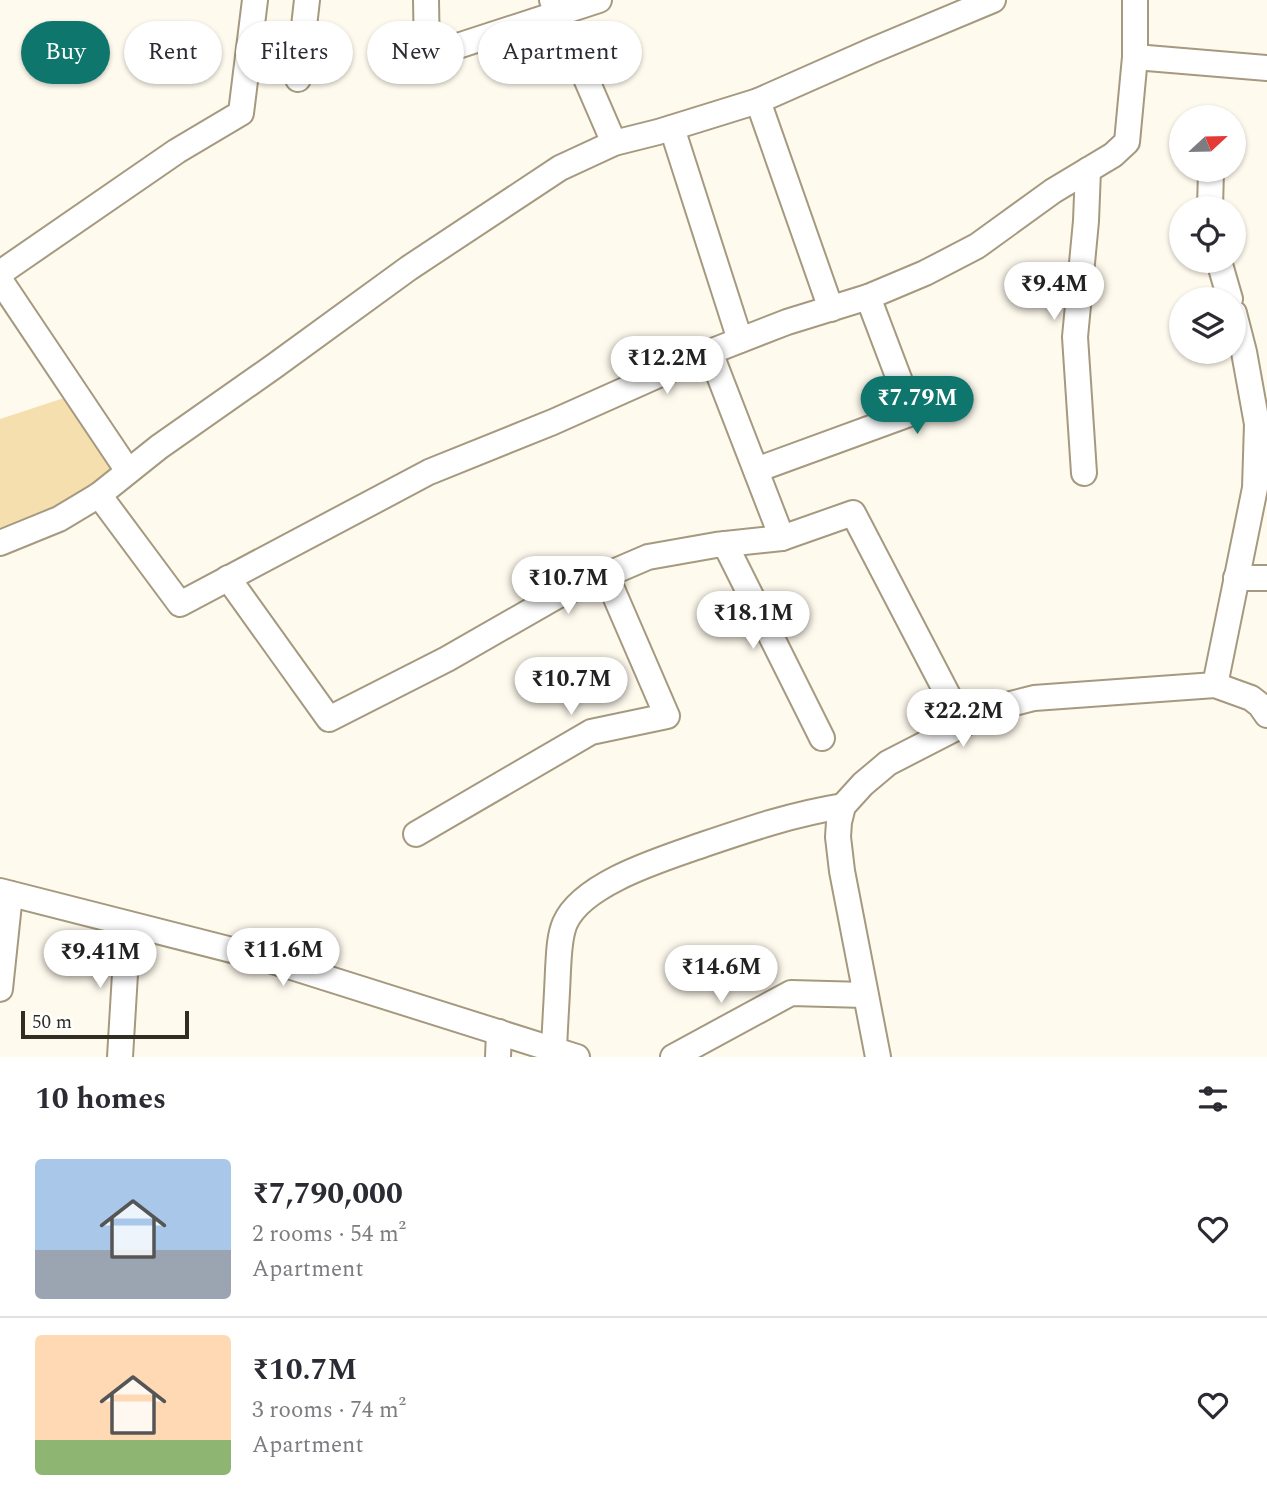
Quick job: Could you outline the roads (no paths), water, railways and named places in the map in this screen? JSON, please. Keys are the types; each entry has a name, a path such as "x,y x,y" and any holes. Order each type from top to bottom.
{"street":[{"path":"0,273 177,151 241,113 255,0"},
{"path":"305,21 307,0"},
{"path":"426,0 428,56 555,7 599,0"},
{"path":"0,543 59,519 99,495 159,447 409,268 560,168 614,143 758,101 993,0"},
{"path":"99,495 180,604 429,472 553,422 710,352 787,322 867,298 925,272 977,246 1054,191 1113,155 1127,142 1135,57 1135,0"},
{"path":"555,7 614,143"},
{"path":"1135,57 1267,68"},
{"path":"758,101 831,309"},
{"path":"672,128 740,340"},
{"path":"1084,473 1075,337 1086,222 1087,170"},
{"path":"0,280 128,471"},
{"path":"756,470 912,413 867,298"},
{"path":"710,352 782,538"},
{"path":"1215,685 1255,488 1258,381 1246,356"},
{"path":"228,578 329,719 447,659 557,596 648,557 782,538 853,513 963,724"},
{"path":"725,544 822,738"},
{"path":"416,834 591,732 667,716 606,575"},
{"path":"1236,578 1267,578"},
{"path":"878,1057 840,849 839,822 844,806 863,784 888,762 995,708 1034,698 1215,685 1251,698 1267,715"},
{"path":"0,989 5,892 263,958 565,1053 560,942 564,924 571,912 584,900 624,874 646,865 778,819 844,806"},
{"path":"120,1057 128,924"},
{"path":"673,1057 791,993 866,995"},
{"path":"498,1057 499,1032"}]}
